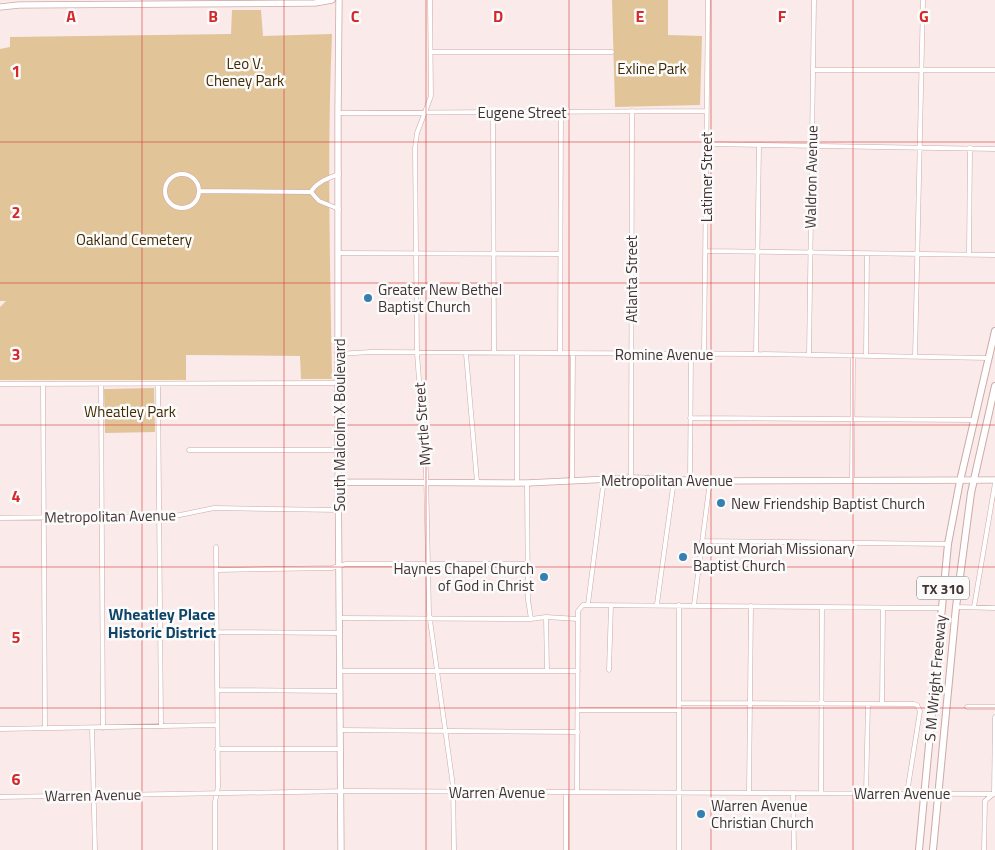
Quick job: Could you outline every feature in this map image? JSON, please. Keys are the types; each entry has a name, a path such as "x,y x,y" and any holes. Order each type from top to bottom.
{"main road":[{"name":"S M Wright Freeway","path":"919,850 948,544 960,481 995,331"},
{"name":"S M Wright Freeway","path":"933,850 956,607 973,480 995,386"}],"street":[{"path":"0,7 150,2 315,3 332,0"},
{"name":"South Malcolm X Boulevard","path":"339,0 338,450 341,850"},
{"name":"Myrtle Street","path":"430,0 430,96 417,133 415,148 417,353 426,482 426,564 429,618 453,791 454,850"},
{"name":"Latimer Street","path":"704,354 708,0"},
{"name":"Waldron Avenue","path":"808,355 814,0"},
{"path":"915,356 922,0"},
{"path":"431,52 612,52"},
{"path":"813,70 995,70"},
{"path":"560,353 561,111"},
{"name":"Atlanta Street","path":"631,478 632,111"},
{"name":"Eugene Street","path":"338,113 706,111"},
{"path":"493,112 494,353"},
{"path":"707,144 995,149"},
{"path":"756,354 759,145"},
{"path":"969,253 970,148"},
{"path":"183,174 189,175 195,181 199,191 195,202 183,208 171,204 165,191 168,181 173,176 183,174"},
{"path":"311,192 320,183 339,174"},
{"path":"199,191 311,192"},
{"path":"311,192 319,201 339,209"},
{"path":"705,251 969,253 995,255"},
{"path":"339,253 560,254"},
{"path":"866,356 867,253"},
{"path":"517,353 517,483"},
{"path":"572,481 573,353"},
{"name":"Romine Avenue","path":"338,354 756,354 989,358"},
{"path":"466,354 476,482"},
{"path":"690,354 690,480"},
{"path":"852,480 853,356"},
{"path":"0,384 339,383"},
{"path":"43,384 44,728"},
{"path":"101,384 103,728"},
{"path":"158,384 161,726"},
{"path":"690,418 974,420"},
{"path":"189,450 338,450"},
{"name":"Metropolitan Avenue","path":"339,482 527,483 631,478 674,480 995,481"},
{"path":"588,604 604,479"},
{"path":"658,604 674,480"},
{"path":"694,605 710,480"},
{"path":"974,607 995,481"},
{"path":"527,483 528,600 531,619"},
{"name":"Metropolitan Avenue","path":"0,518 175,516 214,508 339,510"},
{"path":"702,541 948,544"},
{"path":"215,850 215,802 218,787 216,547"},
{"path":"216,570 332,568 346,564 528,564"},
{"path":"577,792 578,611 581,607 588,604 658,604 941,608"},
{"path":"610,670 611,605"},
{"path":"679,605 679,850"},
{"path":"749,792 751,606"},
{"path":"821,793 822,607"},
{"path":"956,607 995,608"},
{"path":"882,704 883,608"},
{"path":"340,618 531,619 546,617 578,619"},
{"path":"546,617 547,671"},
{"path":"217,632 340,633"},
{"path":"340,671 578,671"},
{"path":"217,690 339,691"},
{"path":"679,703 917,705 920,711 906,793"},
{"path":"866,793 868,704"},
{"path":"967,707 995,707"},
{"path":"578,710 679,710"},
{"path":"984,850 985,801 994,794 995,717"},
{"path":"0,729 217,725"},
{"path":"92,728 95,850"},
{"path":"340,730 578,732"},
{"path":"217,749 340,749"},
{"name":"Warren Avenue","path":"0,797 182,793 453,791 994,794"},
{"path":"566,792 566,850"},
{"path":"793,792 794,850"}],"green space":[{"name":"Exline Park","path":"612,0 668,0 668,35 702,36 700,105 615,107"},
{"name":"Oakland Cemetery","path":"232,10 261,10 263,36 332,34 329,163 332,379 301,379 300,356 186,355 186,380 0,380 0,307 6,301 0,301 0,49 10,47 10,37 231,34"},
{"name":"Wheatley Park","path":"154,388 155,432 105,433 104,389"}],"place":[{"name":"Greater New Bethel Baptist Church","path":"368,298"},
{"name":"New Friendship Baptist Church","path":"721,503"},
{"name":"Mount Moriah Missionary Baptist Church","path":"683,557"},
{"name":"Haynes Chapel Church of God in Christ","path":"544,577"},
{"name":"Warren Avenue Christian Church","path":"701,814"}],"district":[{"name":"Wheatley Place Historic District","path":"162,623"}],"park label":[{"name":"Leo V. Cheney Park","path":"245,72"}]}
